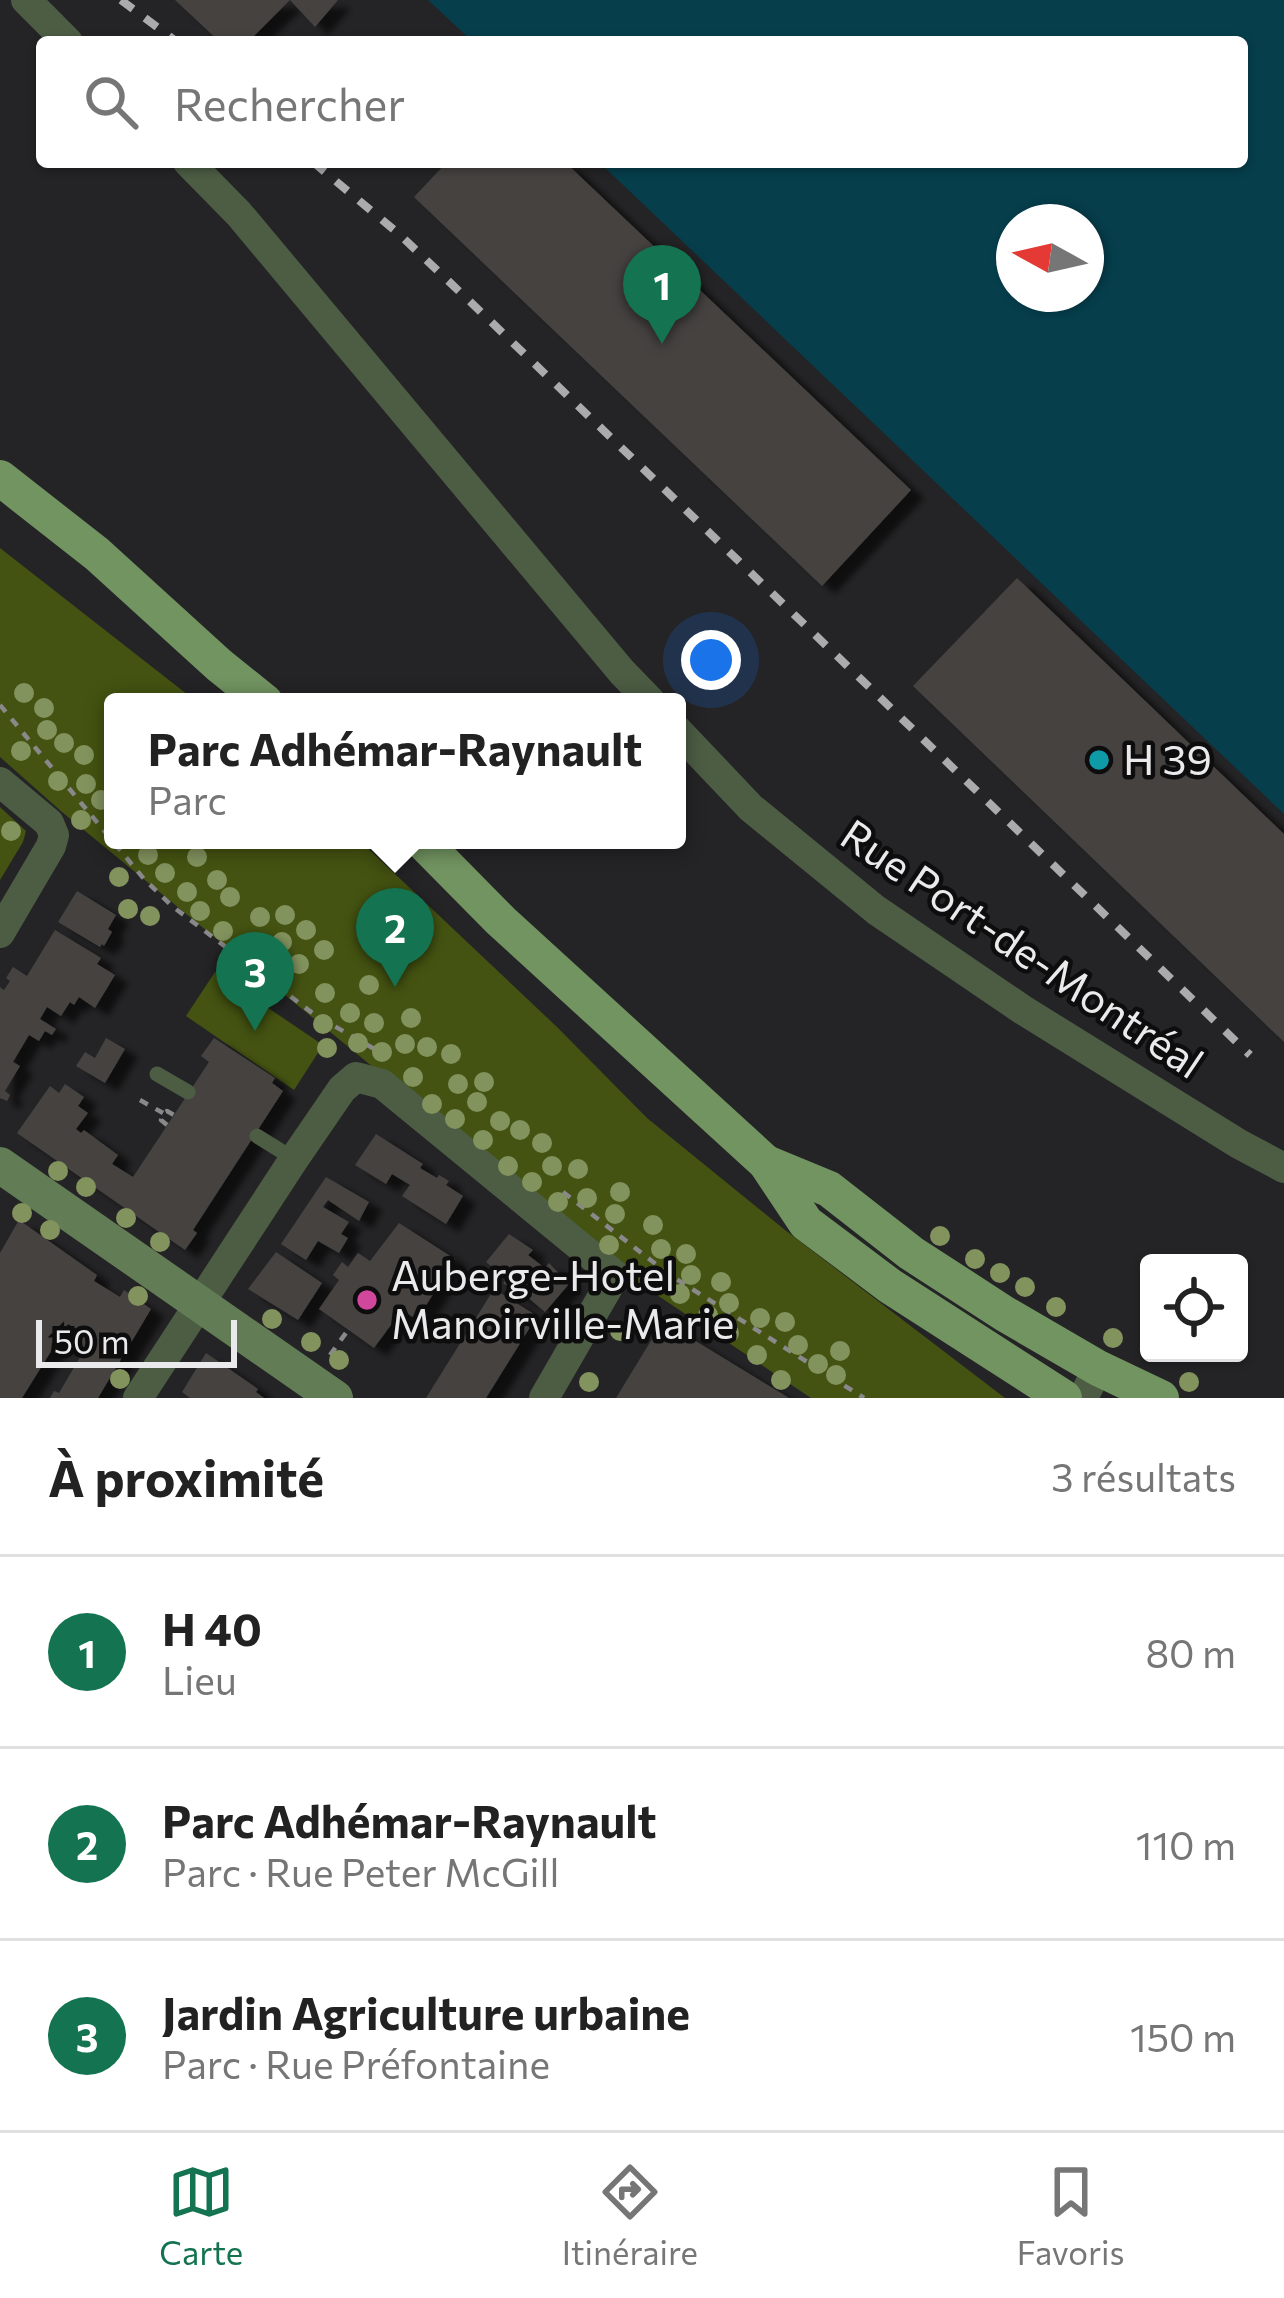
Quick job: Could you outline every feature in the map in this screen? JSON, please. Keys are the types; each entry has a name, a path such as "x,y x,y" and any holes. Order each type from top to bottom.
{"main road":[{"path":"0,478 98,554 254,693"},
{"path":"430,849 501,921 766,1163 806,1223 890,1286 1064,1398"},
{"path":"766,1163 829,1189 911,1252 1005,1313 1090,1383 1161,1398"}],"street":[{"path":"26,0 62,36"},
{"path":"194,168 239,214 642,693"},
{"name":"Rue Port-de-Montréal","path":"686,739 751,808 876,910 1023,1010 1284,1168"},
{"path":"0,782 50,823 54,835 0,933"},
{"path":"138,1398 294,1159 342,1089 356,1077 382,1084 615,1275 544,1398"},
{"path":"0,1165 335,1398"}],"lane":[{"path":"158,1074 188,1092"},
{"path":"257,1136 294,1159"}],"path":[{"path":"140,1100 163,1114"},
{"path":"167,1125 161,1120 163,1114 174,1115"},
{"path":"330,1356 347,1330"}],"green space":[{"path":"0,548 185,693 104,693 104,846 0,757"},
{"path":"0,807 26,831 0,880"},
{"path":"107,849 369,849 647,1118 1005,1398 811,1398 624,1273"},
{"path":"215,972 323,1045 294,1090 186,1016"}],"water":[{"path":"428,0 1284,0 1284,814 605,168 1248,168 1248,36 467,36"}],"building":[{"path":"175,0 290,0 254,36 214,36"},
{"path":"290,0 338,0 315,27"},
{"path":"441,168 571,168 911,490 822,586 414,197"},
{"name":"H 39","path":"1017,578 1284,834 1284,1042 913,686"},
{"path":"77,891 116,915 104,946 58,922"},
{"path":"55,930 101,958 97,964 115,975 95,1008 79,997 61,1016 47,1007 40,1019 56,1029 52,1035 45,1031 39,1041 29,1035 13,1062 20,1066 5,1091 10,1095 7,1101 0,1098 0,987 4,990 10,981 6,978 13,967 27,976"},
{"path":"106,1038 125,1049 105,1083 76,1066 85,1052 95,1058"},
{"path":"214,1038 275,1078 272,1083 283,1091 193,1230 197,1233 185,1250 17,1133 50,1086 59,1093 65,1084 84,1097 78,1106 88,1113 76,1129 118,1155 112,1164 133,1177 209,1062 201,1056"},
{"path":"376,1134 423,1164 420,1168 449,1181 446,1185 463,1196 446,1224 402,1196 410,1185 392,1174 386,1184 355,1165"},
{"path":"326,1177 369,1202 359,1221 328,1200 323,1207 349,1222 341,1234 348,1238 339,1253 318,1241 306,1260 281,1244"},
{"path":"19,1220 97,1275 94,1281 120,1297 124,1290 151,1309 98,1398 50,1398 54,1391 59,1393 83,1352 76,1348 84,1333 68,1324 22,1398 0,1398 0,1253"},
{"path":"399,1223 455,1259 417,1320 402,1310 374,1348 319,1309 339,1280 333,1275 342,1262 348,1267 358,1253 370,1261"},
{"path":"509,1234 533,1250 528,1255 545,1268 549,1263 569,1284 545,1312 503,1283 506,1279 486,1262"},
{"path":"276,1252 322,1283 298,1320 248,1289"},
{"path":"494,1289 537,1316 486,1398 426,1398"},
{"path":"663,1321 789,1398 616,1398"},
{"path":"206,1353 264,1398 190,1398 182,1392"}],"railway":[{"path":"121,0 169,36"},
{"path":"320,168 482,313 1250,1055"}],"place":[{"name":"H 40","path":"662,344"},
{"name":"H 39","path":"1099,760"},
{"name":"Parc Adhémar-Raynault","path":"395,987"},
{"name":"Jardin Agriculture urbaine","path":"255,1031"},
{"name":"Auberge-Hotel Manoirville-Marie","path":"367,1300"}]}
